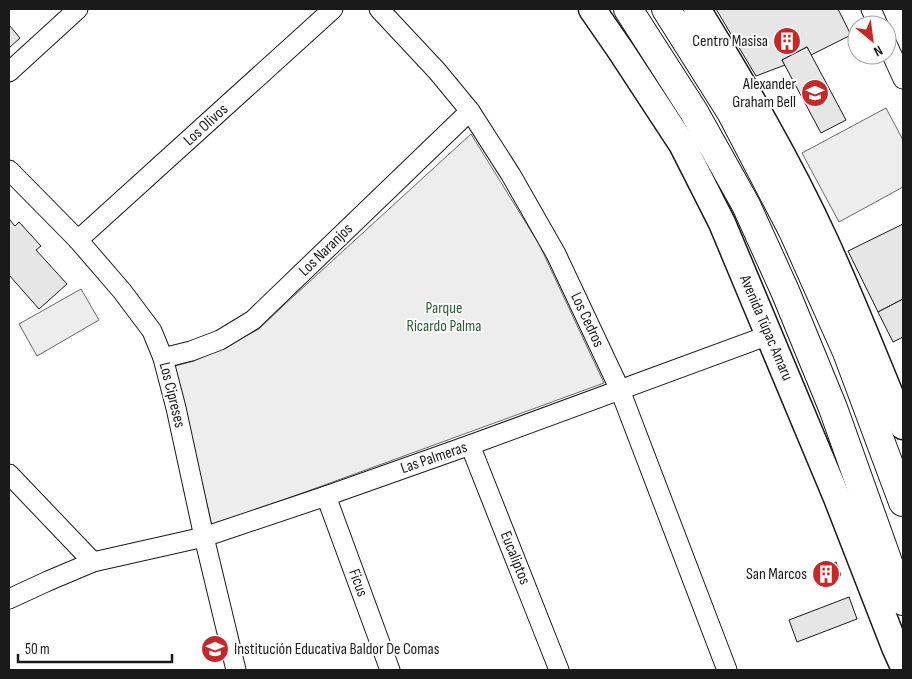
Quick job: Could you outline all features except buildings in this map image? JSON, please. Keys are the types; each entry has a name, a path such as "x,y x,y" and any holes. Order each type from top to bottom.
{"highway":[{"name":"Avenida Túpac Amaru","path":"628,9 694,112 746,205 786,290 833,408 903,601"},
{"path":"666,9 731,112 793,232 847,352 903,502"}],"main road":[{"name":"Avenida Túpac Amaru","path":"592,9 682,144 722,223 837,498 903,665"},
{"path":"696,9 736,73 784,158 825,240 903,426"}],"street":[{"path":"9,72 78,9"},
{"name":"Los Olivos","path":"78,240 333,9"},
{"name":"Los Cedros","path":"379,9 470,111 511,175 556,254 620,390 727,670"},
{"path":"897,65 903,79"},
{"name":"Los Naranjos","path":"163,358 191,351 220,340 253,320 470,111"},
{"name":"Los Cipreses","path":"9,170 78,240 122,291 152,331 163,358 176,408 204,537 236,670"},
{"name":"Las Palmeras","path":"9,599 93,562 204,537 470,445 769,336"},
{"name":"Eucaliptos","path":"470,445 559,670"},
{"path":"9,474 93,562"},
{"name":"Ficus","path":"326,496 390,670"}],"shaded area":[{"path":"886,108 903,140 903,187 839,222 802,153"},
{"name":"Parque Ricardo Palma","path":"471,134 539,244 604,383 212,526 175,366 194,361 259,329"},
{"path":"81,289 99,320 37,356 19,324"}],"place":[{"name":"Centro Masisa","path":"787,41"},
{"name":"Alexander Graham Bell","path":"815,93"},
{"name":"San Marcos","path":"826,574"},
{"name":"Institución Educativa Baldor De Comas","path":"215,649"}]}
